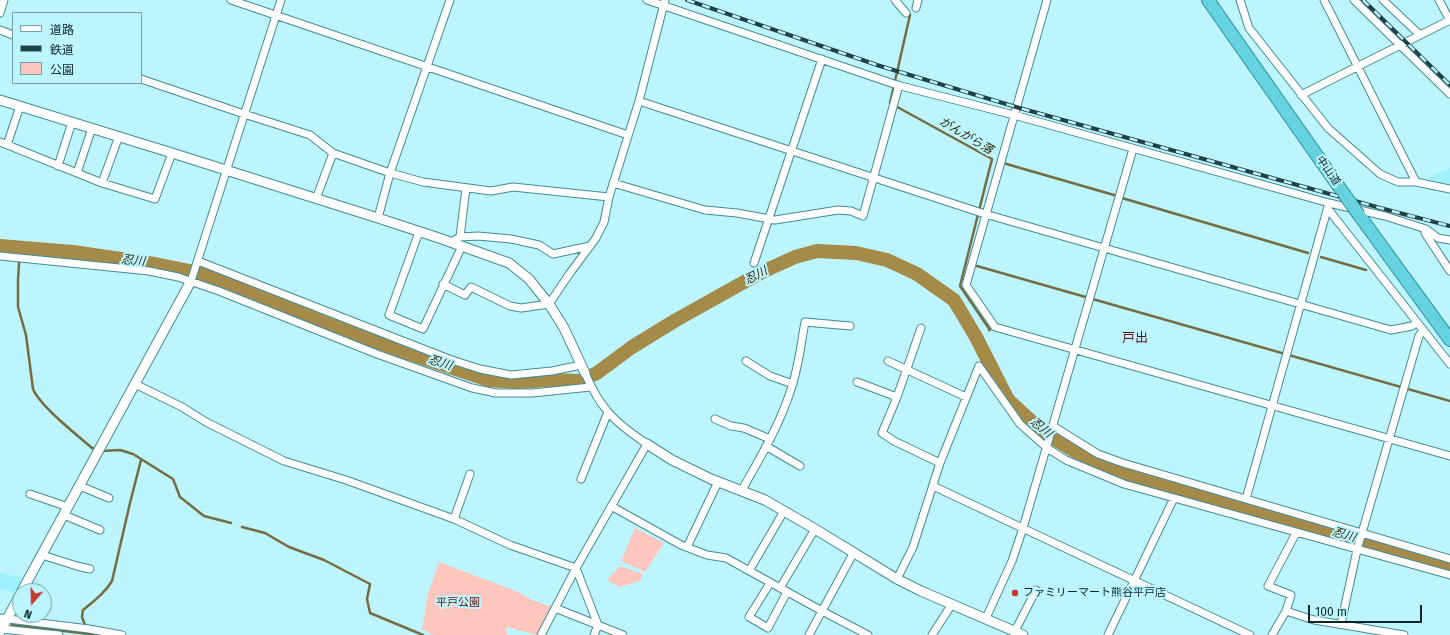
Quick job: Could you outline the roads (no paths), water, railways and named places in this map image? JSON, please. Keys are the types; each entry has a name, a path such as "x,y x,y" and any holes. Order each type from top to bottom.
{"highway":[{"name":"中山道","path":"1208,0 1344,194 1450,340"}],"street":[{"path":"0,13 4,0"},
{"path":"231,0 628,135"},
{"path":"26,583 191,281 280,0"},
{"path":"378,218 390,173 450,0"},
{"path":"647,0 664,3 896,84 1014,115 1329,206 1385,216 1426,229 1438,238 1450,240"},
{"path":"895,0 906,14"},
{"path":"916,8 918,0"},
{"path":"1047,0 966,285 995,327 1450,456"},
{"path":"1240,0 1249,28 1328,128 1380,174 1398,182 1416,182 1450,189"},
{"path":"1324,0 1416,182"},
{"path":"1354,0 1450,94"},
{"path":"1383,0 1420,35"},
{"path":"1301,95 1450,20 1439,0"},
{"path":"443,284 465,294 471,287 510,306 521,308 550,304 590,246 604,222 613,183 639,101 664,3"},
{"path":"0,30 12,35"},
{"path":"754,263 822,59"},
{"path":"142,79 310,135 333,153 390,173 423,182 491,191 513,188 609,197"},
{"path":"613,183 705,210 737,213 774,220 838,210 851,211 863,216 895,100 896,84"},
{"path":"0,101 172,152 451,242 478,236 511,239 539,245 553,254 590,246"},
{"path":"639,101 985,214 1390,330 1412,326 1416,323"},
{"path":"7,145 20,106"},
{"path":"58,166 72,122"},
{"path":"77,173 92,128"},
{"path":"102,183 120,136"},
{"path":"0,142 102,183 155,199 172,152"},
{"path":"986,618 1012,561 1023,528 1132,149"},
{"path":"316,199 333,153"},
{"path":"419,232 389,315 423,329 461,241 466,188"},
{"path":"1246,499 1329,206"},
{"path":"1329,206 1416,323 1450,364"},
{"path":"1426,229 1425,233 1450,271"},
{"path":"461,241 509,263 529,279 550,304 564,328 590,385 608,412 622,426 672,460 718,482 765,500 897,579 921,591 1019,633 1036,590"},
{"path":"0,256 149,271 178,277 377,354 472,388 496,393 532,393 590,385"},
{"path":"198,261 449,359 480,369 511,375 583,369"},
{"path":"742,490 785,408 793,384 805,322 850,326"},
{"path":"921,328 897,397 882,433 894,441 940,462"},
{"path":"1341,624 1362,533 1422,330"},
{"path":"888,361 966,397"},
{"path":"746,362 770,376 793,384"},
{"path":"897,579 913,547 934,486 940,462 979,366 1020,424 1066,460 1124,484 1296,533 1358,548 1450,575"},
{"path":"857,382 897,397"},
{"path":"135,384 284,461 346,480 454,519 510,545 576,568 598,625 594,635"},
{"path":"581,479 608,412"},
{"path":"715,419 731,426 744,428 770,439"},
{"path":"1052,428 1098,454 1123,463 1450,559"},
{"path":"541,635 576,568 647,444"},
{"path":"766,446 800,466"},
{"path":"454,519 470,474"},
{"path":"687,547 718,482"},
{"path":"80,486 108,498"},
{"path":"934,486 1250,635"},
{"path":"30,494 66,511 100,530"},
{"path":"1108,635 1174,498"},
{"path":"611,506 687,547 707,555 726,558 868,635"},
{"path":"749,571 784,511"},
{"path":"780,588 815,529"},
{"path":"1272,635 1286,611 1291,595 1268,586 1296,533"},
{"path":"809,635 854,552"},
{"path":"42,555 90,569"},
{"path":"770,583 749,617 768,628 787,592"},
{"path":"932,635 952,604"},
{"path":"12,606 4,618 1,631 59,635"},
{"path":"555,608 623,635"},
{"path":"1286,611 1314,620 1404,635"},
{"path":"4,618 122,635"}],"waterway":[{"name":"がんがら落","path":"908,12 910,15 890,103 992,159 960,286 989,330"},
{"path":"1003,163 1114,195"},
{"path":"1122,198 1308,253"},
{"name":"忍川","path":"0,246 73,252 155,264 204,274 325,323 399,350 489,380 516,382 548,380 580,381 597,373 632,347 676,320 762,272 795,257 817,251 856,253 887,260 917,274 954,300 976,337 1008,400 1044,433 1075,451 1106,467 1155,483 1376,543 1450,565"},
{"path":"20,248 18,307 26,335 33,389 43,404 51,412 92,448 97,450"},
{"path":"1321,257 1366,270"},
{"path":"977,266 1450,401"},
{"path":"102,451 120,450 133,454 173,479 180,497 204,516 231,523"},
{"path":"88,633 82,617 83,610 103,593 112,581 141,460"},
{"path":"242,527 265,533 289,547 324,560 370,584 367,599 370,613 423,635"},
{"path":"12,625 98,635"}],"railway":[{"path":"687,0 880,66 1016,107 1450,226"},
{"path":"1363,0 1450,85"}],"place":[{"name":"ファミリーマート熊谷平戸店","path":"1015,593"}],"district":[{"name":"戸出","path":"1135,338"}],"park label":[{"name":"平戸公園","path":"458,603"}]}
